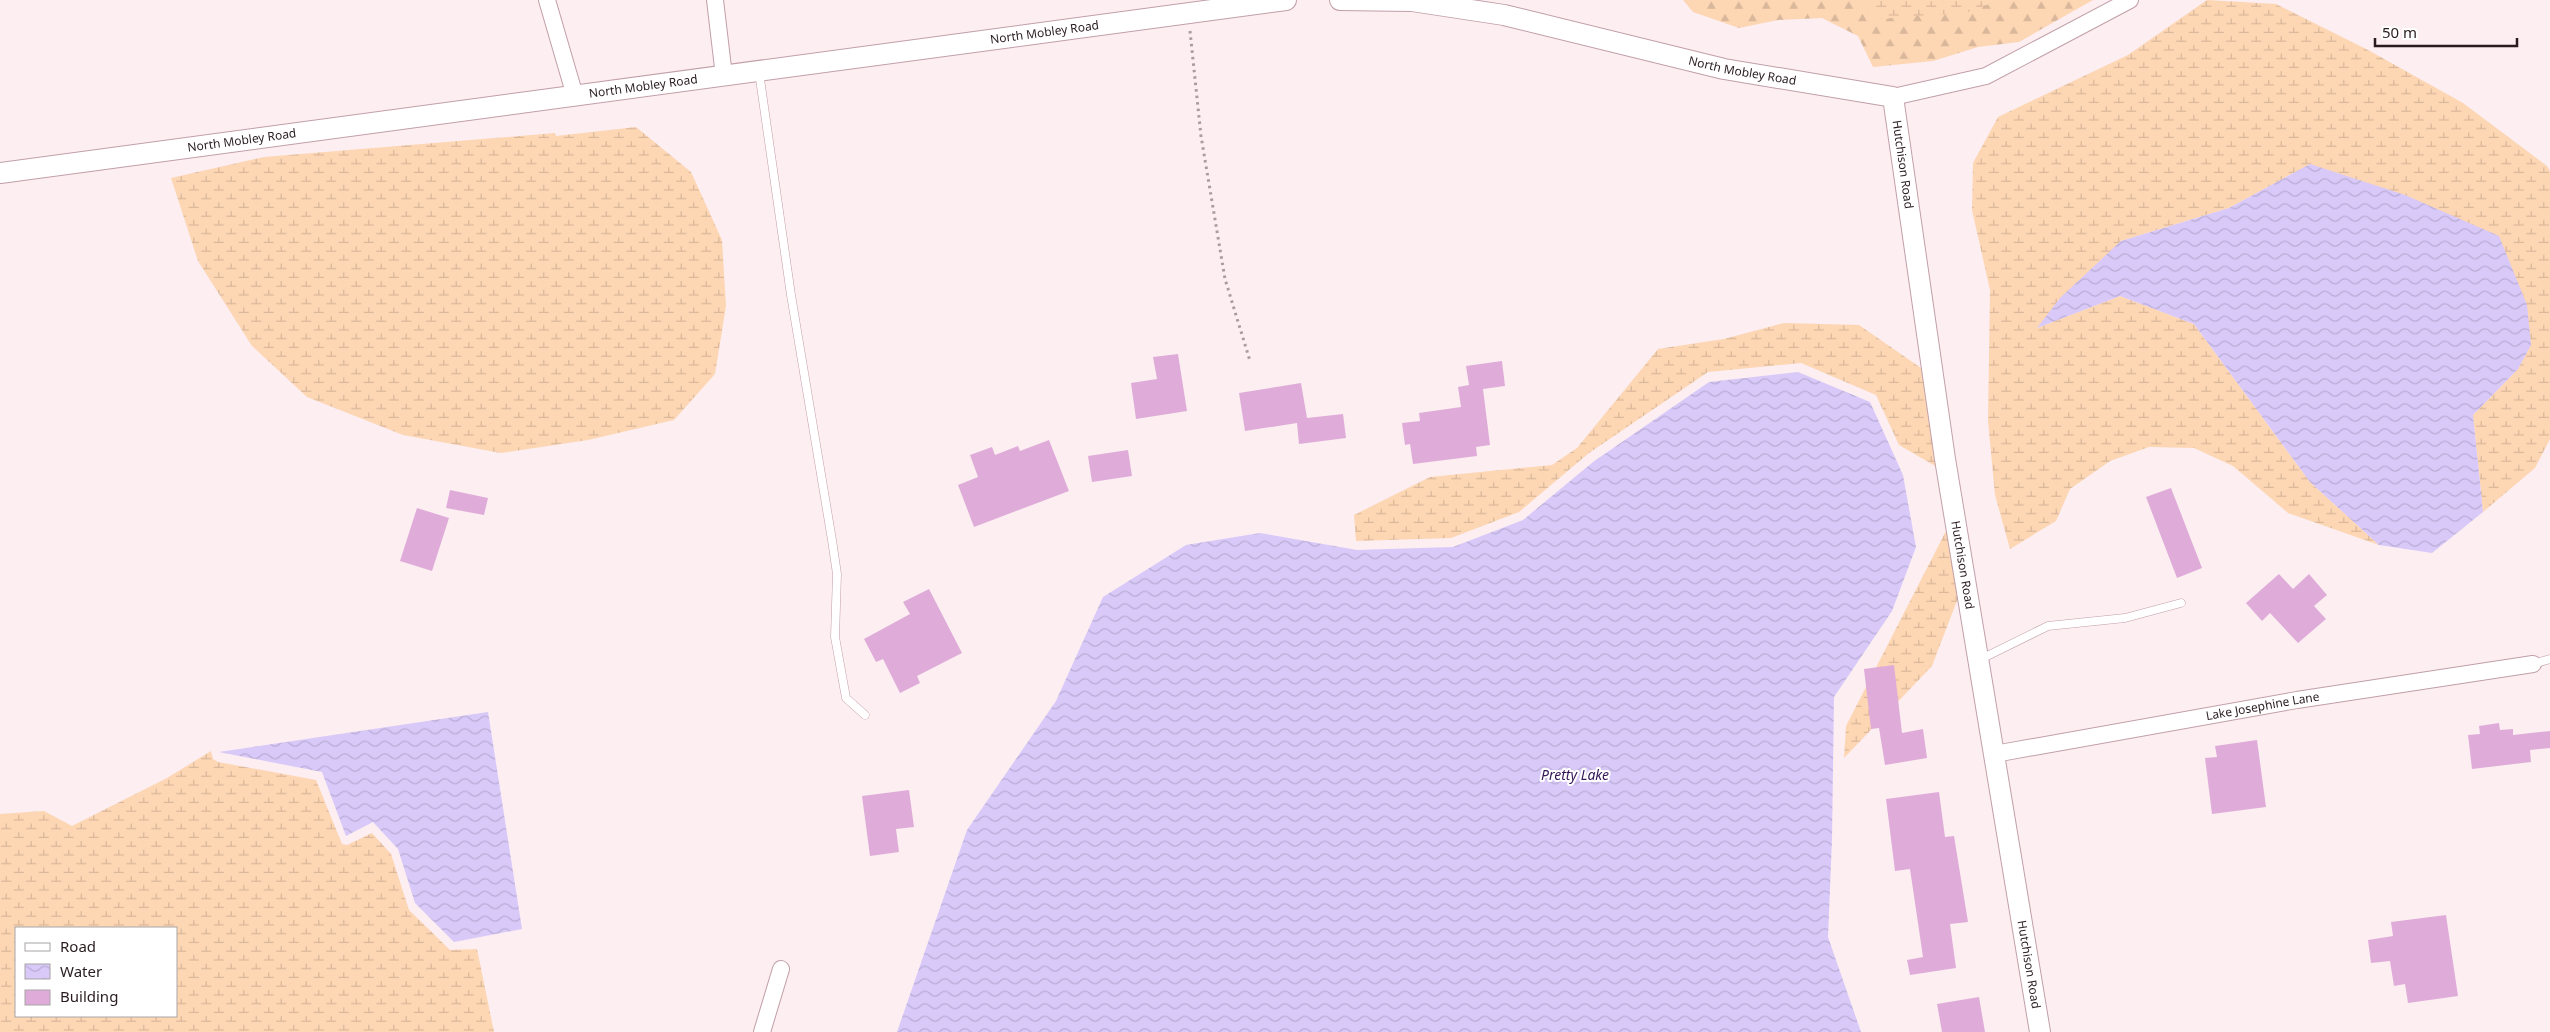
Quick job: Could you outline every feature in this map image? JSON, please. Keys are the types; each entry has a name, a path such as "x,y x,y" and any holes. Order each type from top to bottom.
{"street":[{"path":"547,0 575,96"},
{"path":"715,0 724,76"},
{"name":"North Mobley Road","path":"0,173 1286,0"},
{"name":"North Mobley Road","path":"1340,0 1412,1 1504,15 1724,69 1893,98 1986,76 2130,0"},
{"name":"Hutchison Road","path":"1893,98 1945,459 2040,1032"},
{"name":"Lake Josephine Lane","path":"1992,751 2000,753 2297,700 2533,664"},
{"path":"762,1032 781,969"}],"lane":[{"path":"760,72 791,295 834,548 837,574 835,636 846,698 865,715"},
{"path":"1978,661 2048,626 2124,618 2181,603"},
{"path":"2533,664 2550,659"}],"path":[{"path":"1188,13 1201,136 1226,279 1250,361"}],"green space":[{"path":"1683,0 2093,0 2019,42 1978,47 1933,61 1873,67 1858,36 1822,18 1778,20 1739,28 1693,12"},
{"path":"1855,0 2000,0 1968,12 1881,19"},
{"path":"2207,0 2276,4 2368,50 2463,103 2547,166 2550,171 2550,439 2535,468 2483,512 2473,415 2518,369 2310,164 2229,208 2121,241 2037,328 2120,296 2194,324 2310,482 2379,545 2288,513 2233,466 2194,448 2149,447 2110,461 2070,489 2056,521 2010,549 1995,495 1988,421 1990,290 1972,210 1973,163 1998,117 2128,55"},
{"path":"636,127 691,172 722,240 726,306 715,374 674,420 588,440 501,453 403,435 307,397 252,346 198,261 171,178 264,157 555,133 556,136"},
{"path":"1784,323 1859,325 1921,368 1937,467 1899,445 1876,395 1801,363 1708,372 1589,453 1519,512 1451,538 1356,541 1354,515 1430,477 1552,465 1577,448 1658,349 1724,339"},
{"path":"1946,524 1958,598 1932,666 1844,758 1846,726 1946,531"},
{"path":"211,751 213,759 218,762 316,780 342,844 347,845 372,833 391,854 409,910 450,950 477,949 494,1032 0,1032 0,814 44,811 72,826 167,778"}],"water":[{"path":"2310,164 2405,195 2499,236 2527,305 2531,345 2518,369 2473,415 2483,512 2432,553 2379,545 2310,482 2194,324 2120,296 2037,328 2060,298 2121,241 2229,208"},
{"name":"Pretty Lake","path":"1798,372 1870,402 1903,475 1916,547 1892,611 1834,697 1832,839 1828,937 1861,1032 897,1032 967,830 1056,701 1103,597 1186,545 1260,533 1357,550 1453,547 1523,520 1593,462 1709,382"},
{"path":"488,712 522,929 454,942 415,903 398,849 373,822 346,836 322,772 219,752"}],"building":[{"path":"1178,354 1187,411 1136,419 1131,383 1157,379 1153,357"},
{"path":"1502,361 1505,386 1483,389 1490,445 1476,447 1477,456 1413,464 1410,444 1405,445 1402,423 1420,421 1419,413 1461,407 1458,387 1469,385 1466,366"},
{"path":"1301,383 1307,418 1343,414 1346,438 1299,444 1297,423 1245,431 1239,393"},
{"path":"1049,440 1069,491 974,527 958,485 978,477 970,455 992,447 995,455 1018,446 1020,451"},
{"path":"1128,450 1132,476 1092,482 1088,456"},
{"path":"2171,488 2202,568 2177,578 2146,497"},
{"path":"450,490 488,498 484,515 446,508"},
{"path":"417,508 449,518 432,571 400,561"},
{"path":"2279,574 2293,589 2309,574 2327,595 2314,606 2326,619 2298,643 2270,613 2262,621 2246,603"},
{"path":"929,589 962,653 917,676 920,683 900,693 883,659 876,662 864,639 910,614 903,602"},
{"path":"1894,665 1902,733 1923,729 1927,758 1885,765 1879,728 1871,729 1864,669"},
{"path":"2499,723 2500,730 2513,729 2513,735 2550,731 2550,748 2530,750 2531,762 2472,769 2468,735 2480,734 2479,726"},
{"path":"2257,740 2266,807 2212,814 2205,758 2217,757 2215,746"},
{"path":"909,790 914,827 896,829 899,852 870,856 862,796"},
{"path":"1939,792 1945,837 1954,836 1968,922 1950,924 1956,968 1910,975 1907,960 1923,957 1910,869 1895,871 1886,799"},
{"path":"2446,915 2458,996 2408,1003 2405,984 2394,986 2390,961 2371,963 2368,940 2393,936 2391,922"},
{"path":"1979,997 1985,1032 1942,1032 1937,1004"}]}
